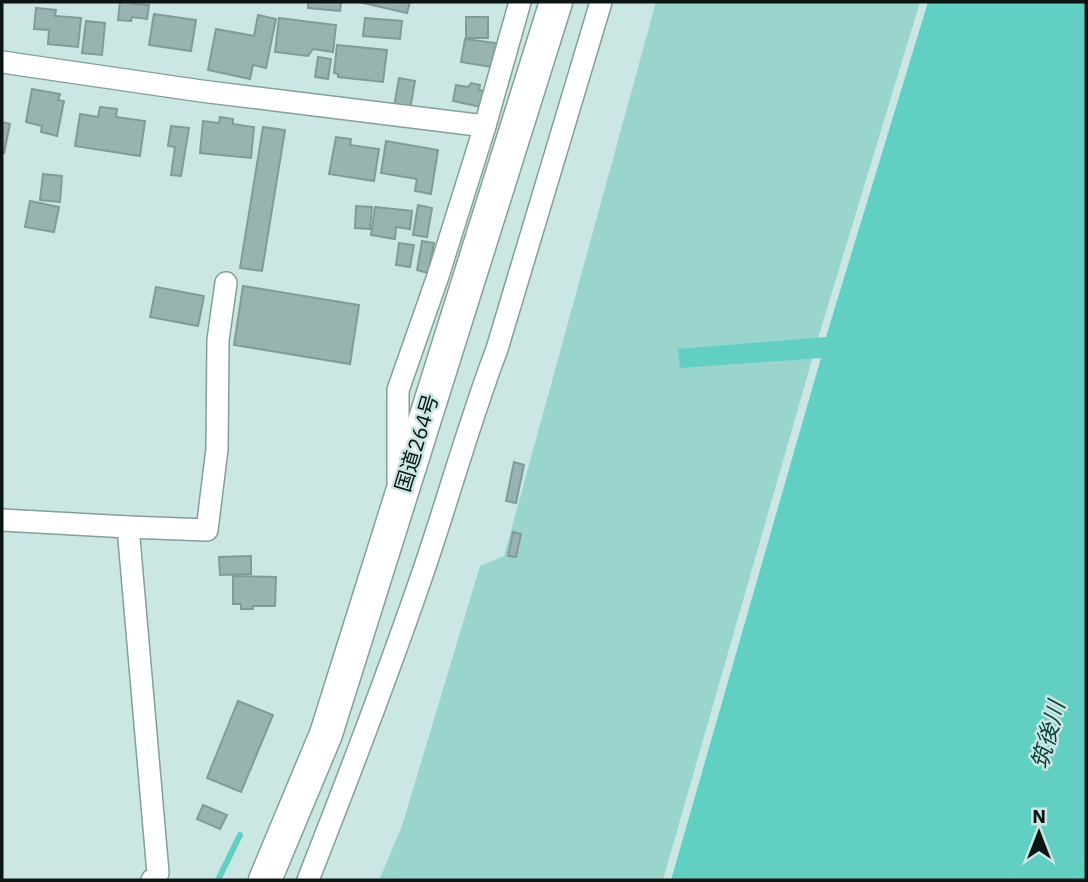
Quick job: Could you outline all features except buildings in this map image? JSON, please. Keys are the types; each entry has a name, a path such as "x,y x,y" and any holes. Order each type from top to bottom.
{"highway":[{"name":"国道264号","path":"265,880 326,734 556,2"}],"street":[{"path":"400,498 397,476 398,390 438,276 520,2"},
{"path":"307,880 421,579 497,349 601,2"},
{"path":"2,62 201,91 485,126"},
{"path":"2,520 207,530 217,449 218,340 226,283"},
{"path":"128,527 158,873 152,880"}],"green space":[{"path":"656,2 920,2 819,335 663,880 379,880 402,826 480,566 504,556"}],"water":[{"name":"筑後川","path":"928,2 1086,2 1086,880 671,880 821,358 680,368 678,349 826,337"}],"waterway":[{"path":"218,880 240,835"}]}
